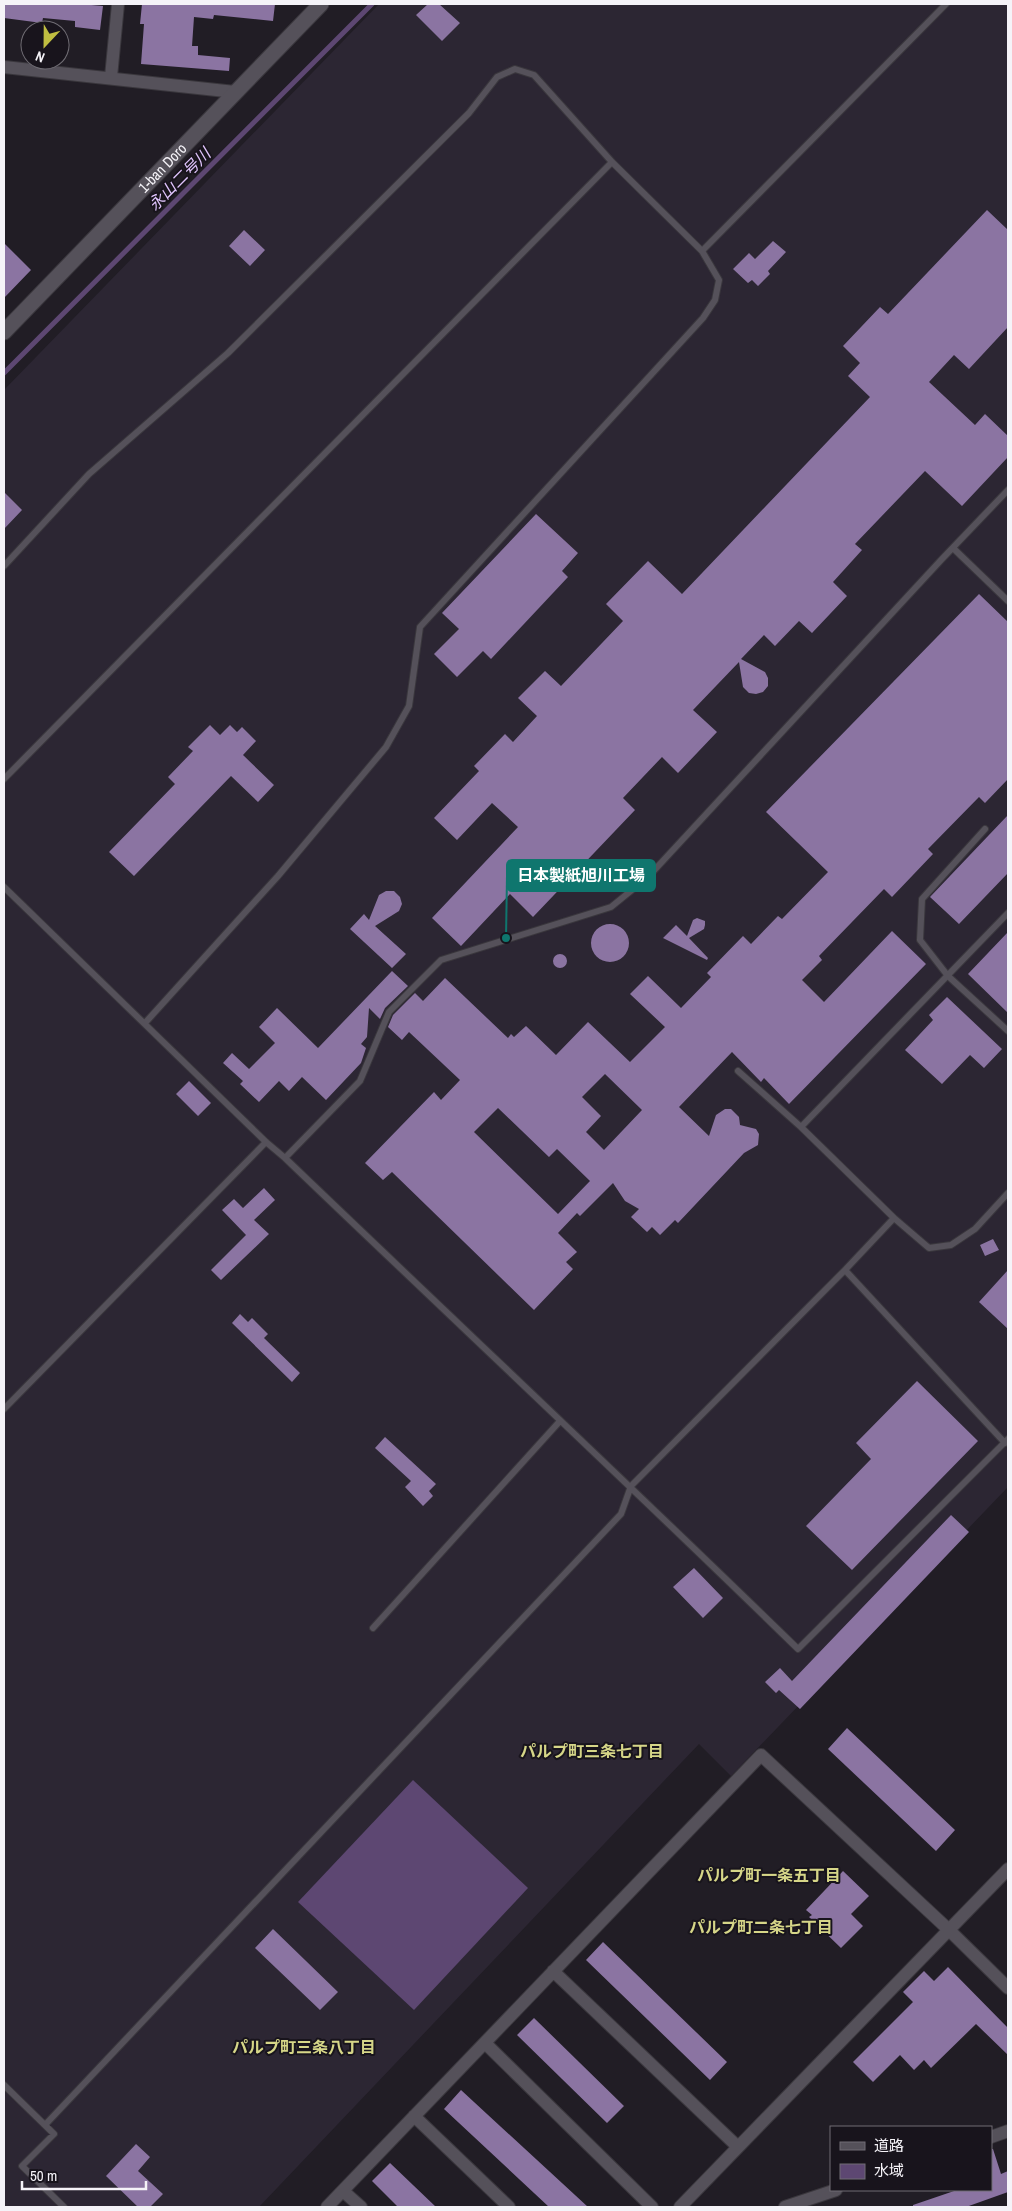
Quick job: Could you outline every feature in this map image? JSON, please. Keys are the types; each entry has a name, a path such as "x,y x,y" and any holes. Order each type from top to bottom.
{"street":[{"path":"111,77 118,4"},
{"name":"1-ban Doro","path":"4,332 321,4"},
{"path":"4,67 111,77 235,92"},
{"path":"327,2207 761,1754 950,1930 1008,1988"},
{"path":"680,2207 1008,1869"},
{"path":"553,1971 738,2147"},
{"path":"485,2043 652,2207"},
{"path":"414,2116 509,2207"},
{"path":"992,2137 1008,2131"},
{"path":"343,2191 361,2207"},
{"path":"785,2207 833,2191"}],"lane":[{"path":"702,251 946,4"},
{"path":"4,566 89,474 228,353 469,113 497,78 515,69 534,75 612,162 702,251 719,280 715,300 703,318 420,627 409,706 386,747 278,876 145,1023"},
{"path":"4,779 612,162"},
{"path":"286,1158 360,1081 389,1012 441,960 611,907 648,877 1008,490"},
{"path":"953,548 1008,601"},
{"path":"985,830 922,898 920,940 948,976 1008,1031"},
{"path":"4,887 266,1142 286,1158 560,1422 631,1486 798,1648 1007,1441 845,1270"},
{"path":"800,1127 1008,913"},
{"path":"738,1071 800,1127 894,1218 929,1248 951,1246 975,1229 1008,1193"},
{"path":"4,1409 266,1142"},
{"path":"45,2125 621,1514 631,1486 894,1218"},
{"path":"373,1628 560,1422"},
{"path":"4,2085 54,2134 22,2166 64,2207"}],"shaded area":[{"path":"379,4 1008,4 1008,1487 731,1776 699,1744 259,2207 4,2207 4,390"}],"water":[{"path":"413,1780 528,1888 414,2010 298,1902"}],"building":[{"path":"4,4 80,4 103,6 100,30 75,27 75,21 70,20 43,18 43,20 20,20 4,18"},
{"path":"142,4 275,4 273,21 214,15 213,19 194,17 192,46 198,46 198,55 230,58 229,71 141,64 144,24 140,24"},
{"path":"428,4 439,4 460,23 442,41 416,15"},
{"path":"987,210 1008,230 1008,327 969,369 954,355 929,382 975,425 985,414 1008,436 1008,457 962,506 925,471 855,544 862,550 833,582 847,596 812,633 799,621 775,646 764,635 741,659 765,672 768,678 768,686 763,692 749,693 743,687 739,662 693,710 717,732 678,773 662,757 623,798 635,810 533,917 510,894 461,946 432,918 518,827 492,803 457,840 434,818 479,771 474,766 505,734 513,742 537,716 518,698 545,671 561,686 623,621 606,604 648,561 682,594 870,397 848,376 860,363 843,346 880,307 888,314"},
{"path":"244,230 265,250 250,266 229,246"},
{"path":"773,241 786,252 768,271 770,274 758,286 752,280 748,283 733,269 749,253 755,259"},
{"path":"4,243 31,270 4,298"},
{"path":"4,492 22,510 4,529"},
{"path":"536,514 578,553 562,571 568,577 491,659 483,651 457,677 434,654 459,629 442,613"},
{"path":"979,594 1008,622 1008,779 985,803 979,797 928,849 933,854 892,897 884,889 819,956 822,960 802,980 824,1002 892,931 926,964 789,1104 764,1078 761,1082 732,1052 679,1107 709,1136 716,1115 725,1109 731,1109 739,1117 740,1125 756,1129 759,1134 758,1145 744,1153 678,1223 675,1220 660,1235 652,1227 647,1232 631,1217 639,1209 625,1201 613,1183 580,1216 577,1213 558,1233 577,1252 566,1262 573,1269 534,1310 392,1172 383,1180 365,1163 434,1092 441,1100 460,1080 409,1032 402,1040 388,1027 393,1015 415,993 423,1001 445,978 508,1038 511,1034 514,1037 526,1026 556,1055 588,1022 630,1062 665,1027 630,994 648,976 681,1008 711,977 707,973 743,936 751,944 778,916 782,919 828,872 766,812","holes":["605,1074 642,1110 604,1150 586,1132 601,1116 582,1097","498,1108 549,1157 557,1149 590,1181 558,1214 474,1132"]},
{"path":"210,725 220,735 230,725 237,732 242,727 256,741 243,755 274,785 258,802 231,776 134,876 109,852 175,784 168,777 193,751 188,747"},
{"path":"1008,815 1008,873 959,924 930,897"},
{"path":"386,891 394,891 400,897 402,904 399,911 375,926 406,954 392,968 350,929 364,914 369,920 379,895"},
{"path":"697,918 705,921 704,929 689,938 708,958 707,960 663,938 676,925 687,936 693,920"},
{"path":"610,924 623,930 629,943 623,956 610,962 597,956 591,943 597,930"},
{"path":"1008,932 1008,1013 968,974"},
{"path":"560,954 565,956 567,961 565,966 560,968 555,966 553,961 555,956"},
{"path":"392,971 408,986 385,1008 380,1019 369,1008 367,1037 361,1044 366,1048 361,1063 326,1100 302,1077 289,1091 279,1081 259,1102 240,1084 243,1081 223,1063 232,1053 249,1069 275,1043 259,1027 277,1008 318,1048"},
{"path":"947,997 1002,1049 984,1068 970,1055 942,1084 905,1050 933,1020 929,1015"},
{"path":"189,1081 211,1103 198,1116 176,1094"},
{"path":"264,1188 275,1200 254,1220 269,1234 221,1280 211,1270 246,1235 222,1210 234,1199 243,1208"},
{"path":"993,1239 999,1250 985,1256 980,1245"},
{"path":"1008,1270 1008,1329 979,1302"},
{"path":"240,1314 248,1322 252,1318 268,1334 264,1338 300,1373 292,1382 232,1323"},
{"path":"917,1381 978,1441 852,1570 806,1526 871,1459 856,1443"},
{"path":"385,1437 436,1484 429,1491 433,1496 423,1506 405,1487 411,1481 375,1448"},
{"path":"951,1515 969,1532 800,1709 779,1690 776,1693 765,1682 780,1668 792,1681"},
{"path":"694,1568 723,1598 703,1618 673,1587"},
{"path":"847,1728 955,1830 936,1851 828,1749"},
{"path":"843,1871 869,1896 851,1914 863,1926 841,1948 809,1917 812,1915 806,1910"},
{"path":"273,1929 338,1992 320,2010 255,1948"},
{"path":"603,1942 727,2062 710,2080 586,1960"},
{"path":"948,1967 1008,2028 1008,2055 976,2024 931,2068 924,2060 914,2070 900,2055 873,2082 853,2062 913,2002 903,1992 924,1971 934,1981"},
{"path":"534,2018 624,2106 607,2123 517,2035"},
{"path":"461,2090 588,2207 549,2207 444,2109"},
{"path":"136,2144 150,2157 138,2171 163,2194 150,2207 138,2207 106,2176"},
{"path":"992,2149 1001,2174 1008,2171 1008,2192 966,2207 913,2207 913,2205 954,2191 992,2191"},
{"path":"390,2163 436,2207 398,2207 372,2181"}],"waterway":[{"name":"永山二号川","path":"4,373 372,4"}],"place":[{"name":"日本製紙旭川工場","path":"506,938"}],"district":[{"name":"パルプ町三条七丁目","path":"592,1751"},
{"name":"パルプ町一条五丁目","path":"769,1875"},
{"name":"パルプ町二条七丁目","path":"761,1927"},
{"name":"パルプ町三条八丁目","path":"304,2047"}]}
